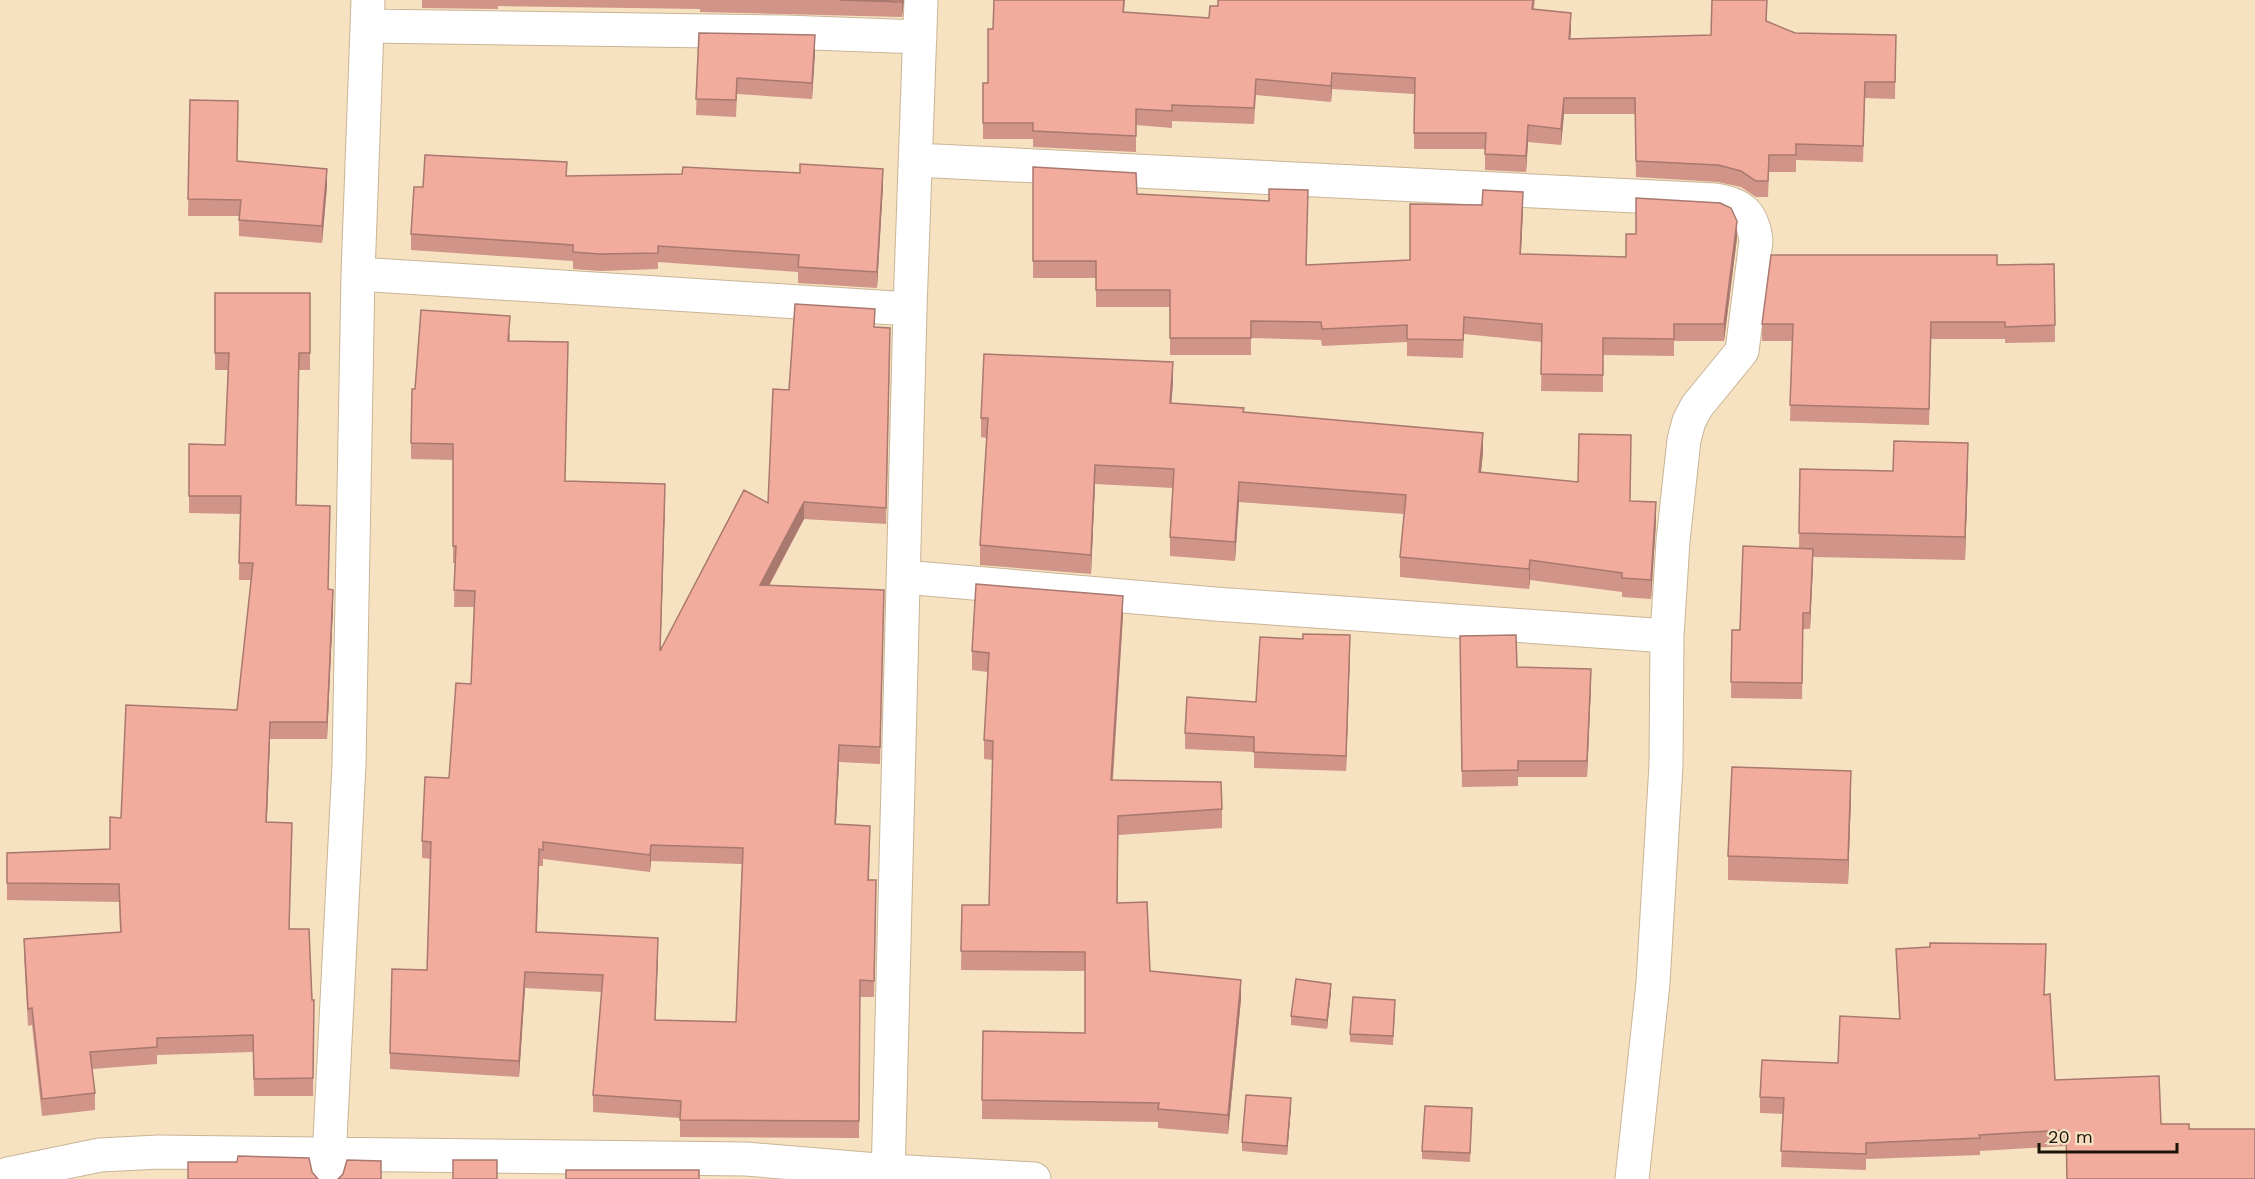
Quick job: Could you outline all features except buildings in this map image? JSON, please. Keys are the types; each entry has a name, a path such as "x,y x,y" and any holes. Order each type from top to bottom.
{"street":[{"path":"889,1175 910,309 921,0"},
{"path":"328,1167 349,764 358,274 368,13 920,37"},
{"path":"916,160 1715,200 1731,202 1749,213 1754,225 1756,241 1742,351 1697,406 1689,421 1673,541 1667,636 1666,765 1654,960 1632,1179"},
{"path":"358,274 910,309"},
{"path":"904,577 1215,604 1667,636"},
{"path":"6,1167 100,1155 159,1152 328,1167 745,1169 1034,1179"}]}
